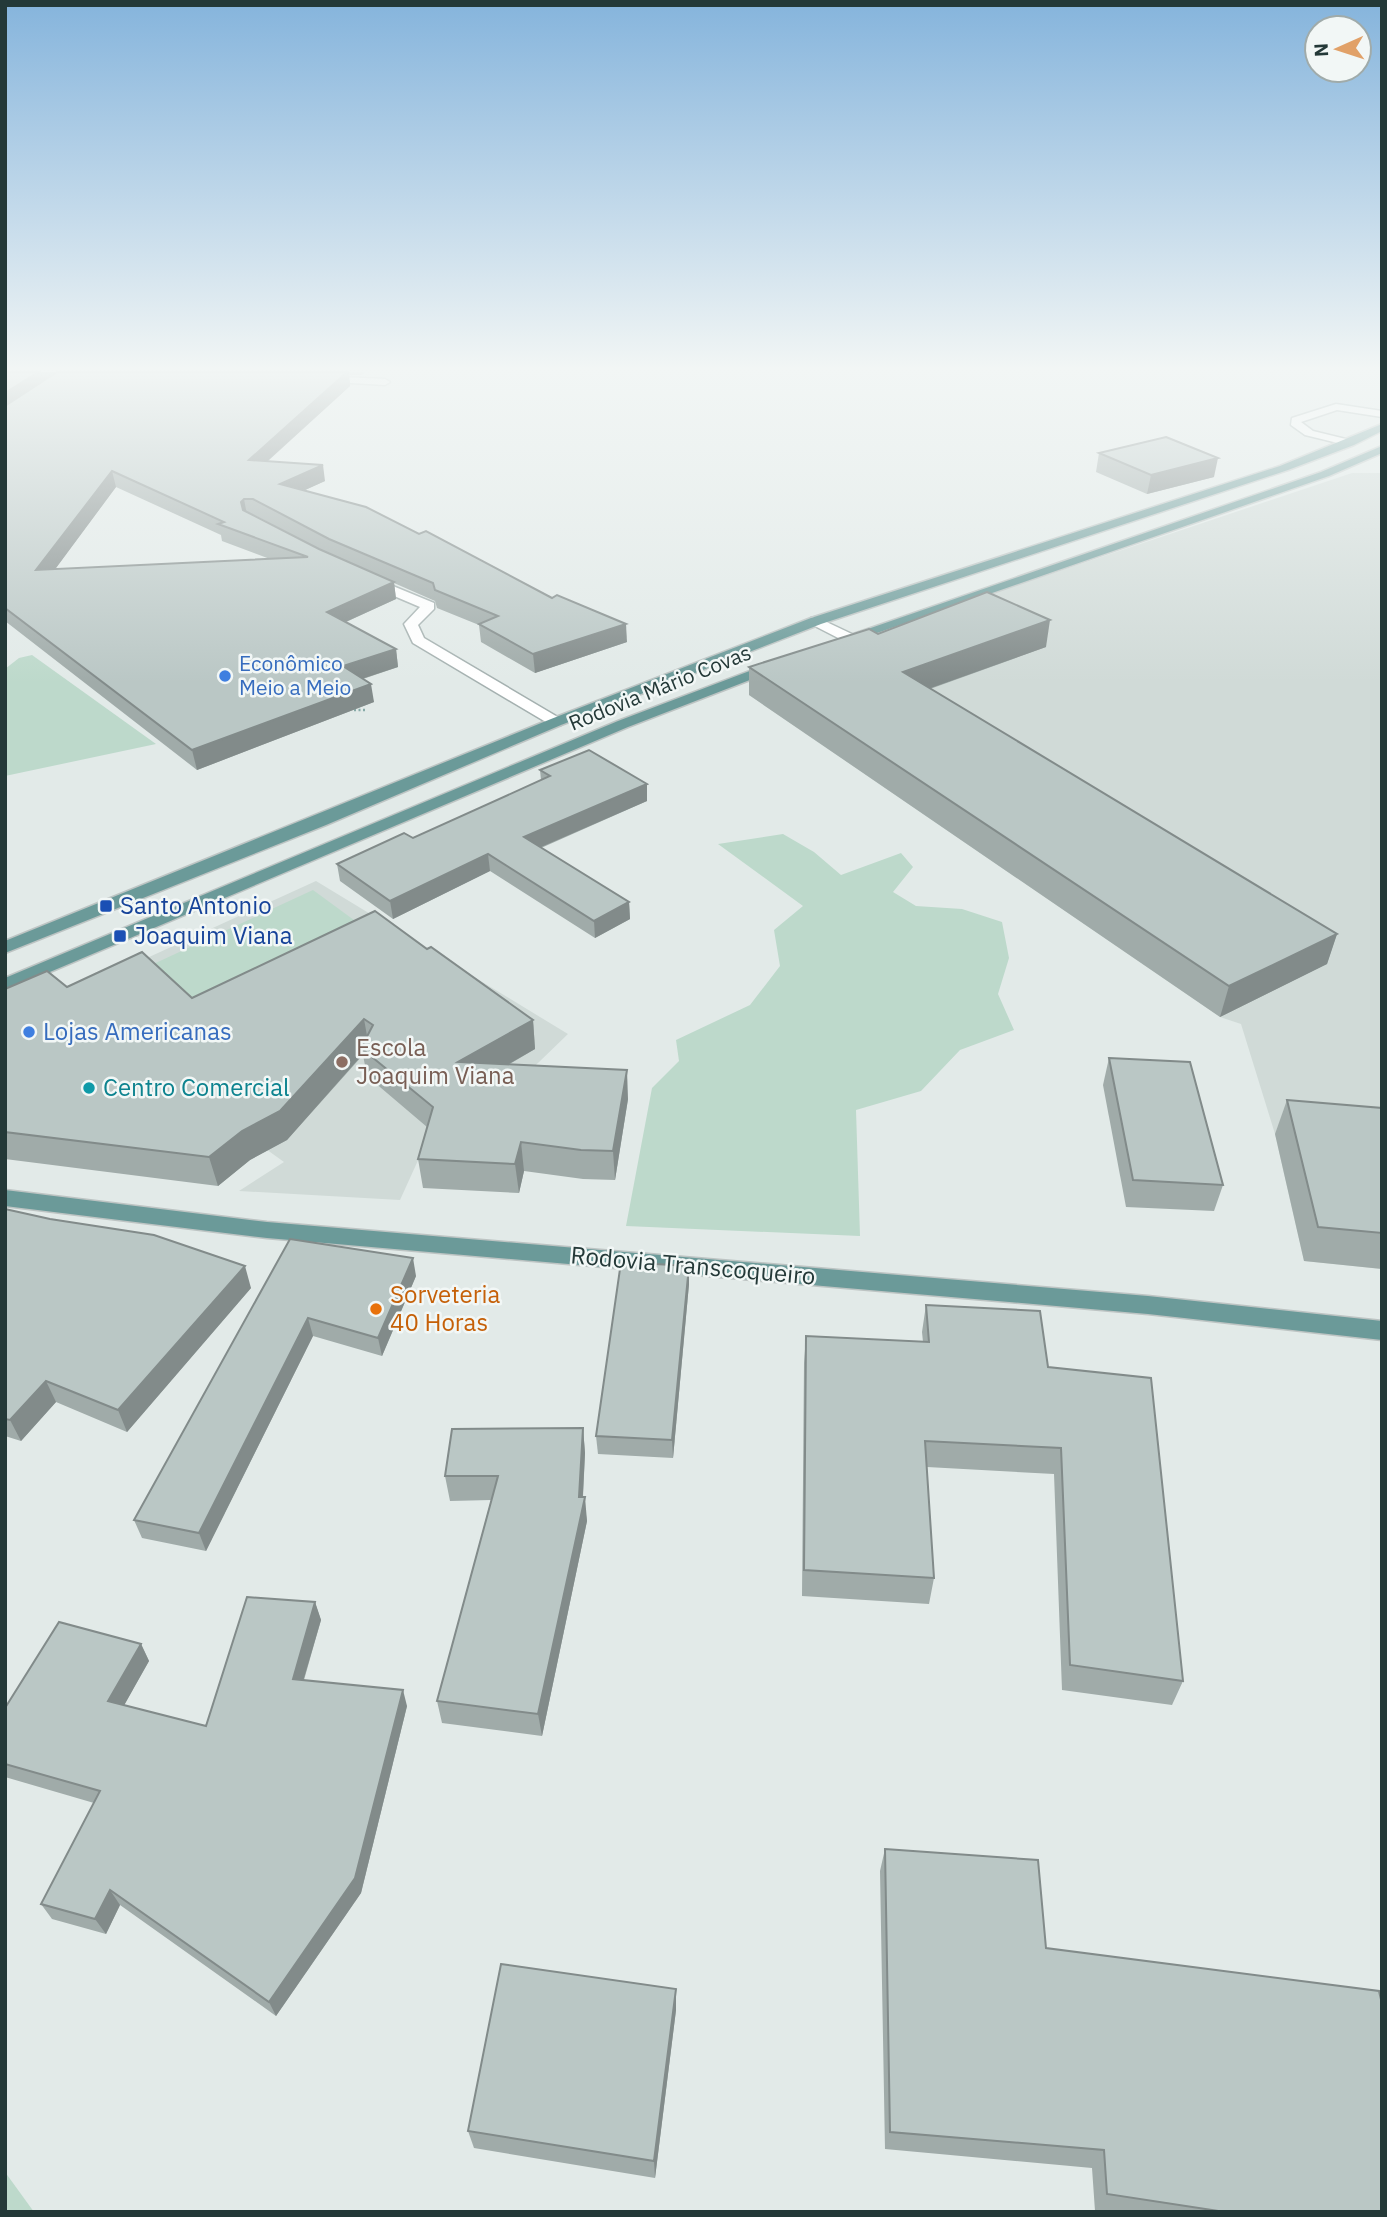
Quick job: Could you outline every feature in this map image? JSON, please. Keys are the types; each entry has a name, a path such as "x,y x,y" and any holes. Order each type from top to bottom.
{"main road":[{"name":"Rodovia Mário Covas","path":"5,948 556,722 816,621 1260,475"},
{"path":"827,646 1321,475"},
{"name":"Rodovia Mário Covas","path":"5,985 623,724 792,659"},
{"name":"Rodovia Transcoqueiro","path":"5,1198 267,1230 1148,1305 1382,1331"}],"lane":[{"path":"356,574 429,606 414,618 411,624 418,640 556,722"},
{"path":"816,621 849,638"}],"path":[{"path":"354,710 365,710"}],"shaded area":[{"path":"1345,475 1382,475 1382,1269 1304,1261 1275,1134 1241,1024 1220,1017 749,695 875,652 892,627"},
{"name":"Escola Joaquim Viana","path":"316,881 568,1034 510,1090 430,1134 400,1200 239,1191 284,1162 57,999"}],"green space":[{"path":"32,655 156,744 5,776 5,669 19,658"},
{"path":"783,834 814,852 841,875 901,853 913,867 893,892 916,906 962,909 1002,922 1009,958 998,994 1014,1030 960,1050 921,1091 856,1110 860,1236 626,1226 652,1088 679,1061 676,1040 750,1005 780,966 774,930 803,906 718,844"},
{"path":"313,890 373,934 203,1016 147,967"},
{"path":"5,2172 34,2212 5,2212"}],"building":[{"path":"5,475 109,475 36,570 308,557 218,524 224,522 122,475 299,475 280,484 366,507 419,534 426,531 552,598 557,595 626,624 533,654 479,624 498,616 435,590 433,583 329,539 253,499 244,499 241,502 243,510 319,549 394,582 327,612 396,649 343,666 371,684 192,750 5,608"},
{"path":"987,592 1050,620 903,672 1337,934 1229,986 749,667 869,629 878,634"},
{"path":"589,750 647,784 524,837 629,902 594,921 488,854 390,901 337,864 404,833 413,838 550,776 540,770"},
{"path":"375,911 427,949 431,947 533,1020 458,1062 627,1070 613,1151 581,1150 521,1142 515,1164 418,1159 433,1107 361,1048 373,1025 364,1019 280,1111 242,1131 209,1157 5,1132 5,989 47,971 67,987 142,952 192,998"},
{"path":"1109,1058 1190,1062 1223,1185 1133,1180"},
{"path":"1287,1100 1382,1108 1382,1233 1318,1227"},
{"path":"5,1209 50,1219 154,1235 245,1266 118,1410 46,1381 10,1420 5,1419"},
{"path":"290,1239 413,1258 378,1338 308,1318 199,1533 134,1520"},
{"path":"621,1262 689,1266 672,1440 596,1436"},
{"path":"926,1305 1040,1311 1048,1367 1151,1378 1183,1681 1070,1665 1061,1448 925,1441 934,1578 804,1570 806,1336 929,1342"},
{"path":"583,1428 579,1497 585,1497 538,1714 437,1701 498,1476 445,1476 452,1429"},
{"path":"247,1597 315,1602 293,1679 403,1690 355,1878 269,2002 110,1890 95,1919 41,1904 100,1791 5,1764 5,1708 59,1622 141,1644 108,1701 206,1726"},
{"path":"885,1849 1038,1860 1046,1948 1379,1991 1382,2004 1382,2212 1225,2212 1107,2194 1104,2150 890,2132"},
{"path":"501,1964 676,1989 654,2161 468,2131"}],"place":[{"name":"Econômico Meio a Meio","path":"225,676"},
{"name":"Santo Antonio","path":"106,906"},
{"name":"Joaquim Viana","path":"120,936"},
{"name":"Lojas Americanas","path":"29,1032"},
{"name":"Escola Joaquim Viana","path":"342,1062"},
{"name":"Centro Comercial","path":"89,1088"},
{"name":"Sorveteria 40 Horas","path":"376,1309"}]}
